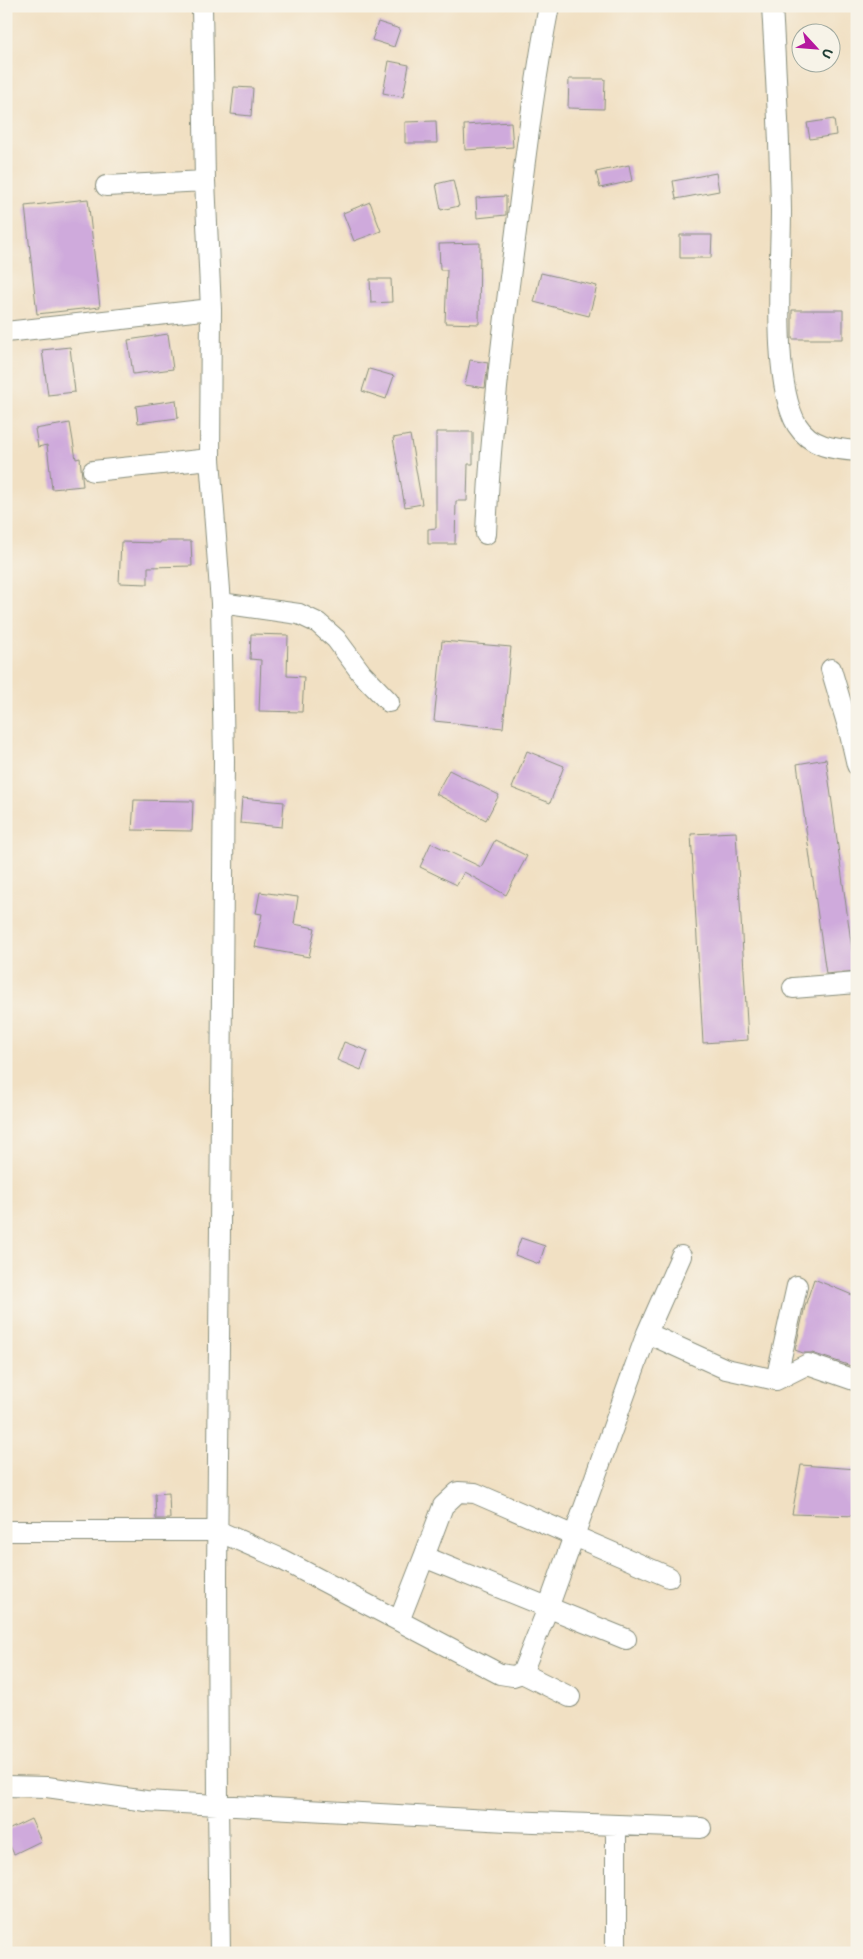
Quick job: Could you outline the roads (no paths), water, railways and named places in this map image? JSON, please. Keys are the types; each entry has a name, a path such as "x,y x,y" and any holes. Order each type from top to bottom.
{"street":[{"path":"202,6 205,181 211,310 210,459 221,603 224,760 224,954 218,1531 220,1953"},
{"path":"486,534 489,462 502,335 527,136 549,6"},
{"path":"772,6 778,101 781,210 780,339 788,404 798,426 809,439 834,449 857,451"},
{"path":"106,186 205,181"},
{"path":"6,332 211,310"},
{"path":"93,471 210,459"},
{"path":"221,603 299,614 318,622 336,639 362,674 389,702"},
{"path":"831,669 857,765"},
{"path":"793,988 857,982"},
{"path":"522,1673 548,1608 572,1536 647,1333 681,1256"},
{"path":"776,1380 797,1286"},
{"path":"647,1333 726,1369 776,1380 808,1364 857,1381"},
{"path":"398,1621 444,1506 458,1492 475,1493 669,1577"},
{"path":"6,1531 218,1531 277,1557 500,1674 513,1676 522,1673 570,1697"},
{"path":"424,1558 626,1638"},
{"path":"6,1786 47,1787 146,1801 507,1821 701,1828"},
{"path":"616,1825 616,1953"}]}
